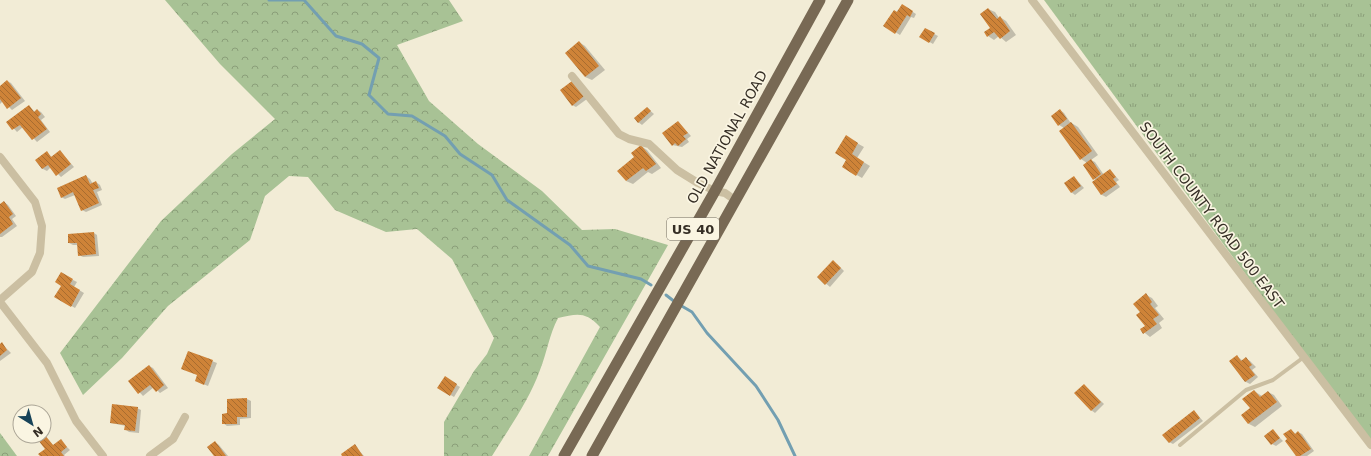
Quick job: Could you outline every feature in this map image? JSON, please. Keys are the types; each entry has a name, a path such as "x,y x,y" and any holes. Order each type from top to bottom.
{"main road":[{"name":"OLD NATIONAL ROAD","path":"564,456 715,191 820,0"},
{"name":"US 40","path":"592,456 848,0"}],"street":[{"name":"SOUTH COUNTY ROAD 500 EAST","path":"1032,0 1371,445"},
{"path":"572,76 619,134 629,139 649,144 677,170 715,191 725,193 735,200"},
{"path":"0,157 35,202 42,226 40,253 32,272 0,301 47,363 76,421 103,456"},
{"path":"150,456 173,439 185,417"}],"lane":[{"path":"1180,445 1246,390 1273,380 1304,357"}],"green space":[{"path":"165,0 449,0 463,21 397,45 429,101 478,144 542,191 582,230 615,229 668,245 548,456 529,456 600,327 590,318 585,316 570,315 558,318 530,393 492,456 444,456 444,422 474,371 487,354 494,338 452,259 417,229 386,232 335,210 308,177 289,176 265,196 250,240 168,306 122,358 83,395 60,353 161,221 232,154 275,119 220,64"},
{"path":"1044,0 1371,0 1371,445"},
{"path":"0,433 17,456 0,456"}],"building":[{"path":"902,4 913,11 910,17 907,15 895,34 883,26 894,10 897,12"},
{"path":"988,8 997,19 1000,16 1010,31 1000,39 994,32 987,37 984,32 990,28 980,14"},
{"path":"925,28 935,33 929,43 919,37"},
{"path":"579,41 599,66 585,77 565,53"},
{"path":"7,80 21,98 7,109 0,99 0,86"},
{"path":"572,81 584,96 572,106 560,90"},
{"path":"29,105 34,112 37,109 41,114 38,117 47,129 32,140 20,125 12,130 6,122"},
{"path":"647,107 651,111 638,123 634,118"},
{"path":"1060,109 1067,119 1058,126 1051,116"},
{"path":"678,121 688,133 683,136 686,139 678,146 675,143 672,146 662,133"},
{"path":"1071,122 1092,151 1080,160 1059,131"},
{"path":"846,135 858,143 852,154 864,162 856,176 842,167 846,160 835,153"},
{"path":"641,145 656,164 646,171 643,168 626,181 617,171 634,157 631,153"},
{"path":"60,150 71,164 56,176 48,165 42,169 35,160 47,151 51,157"},
{"path":"1091,159 1101,174 1093,180 1083,165"},
{"path":"1110,169 1116,177 1113,179 1117,184 1101,195 1092,182"},
{"path":"86,175 90,184 96,181 99,188 93,190 99,203 81,211 73,192 61,198 57,188"},
{"path":"1074,176 1081,186 1071,193 1064,183"},
{"path":"4,201 13,214 9,217 13,224 0,234 0,204"},
{"path":"94,232 96,254 78,256 77,243 68,243 68,234"},
{"path":"833,260 841,268 825,285 817,277"},
{"path":"61,272 73,279 70,284 80,290 71,307 54,297 61,286 55,282"},
{"path":"1146,293 1152,302 1150,304 1159,315 1153,319 1157,324 1143,334 1140,329 1145,326 1136,315 1140,312 1133,304"},
{"path":"2,342 7,350 0,356 0,344"},
{"path":"188,351 213,360 204,385 195,381 197,375 181,369"},
{"path":"1237,355 1241,361 1246,357 1252,365 1249,367 1255,375 1245,382 1229,361"},
{"path":"149,365 164,385 156,392 150,385 138,394 128,381"},
{"path":"445,376 457,384 450,396 437,388"},
{"path":"1084,384 1101,402 1091,411 1074,393"},
{"path":"1254,390 1260,397 1268,391 1277,402 1248,424 1241,415 1250,408 1242,399"},
{"path":"247,398 247,417 237,417 237,424 222,424 222,414 227,413 227,399"},
{"path":"112,404 138,407 135,431 124,430 125,425 110,423"},
{"path":"1194,410 1200,418 1169,443 1162,435"},
{"path":"1273,429 1280,438 1271,445 1264,436"},
{"path":"1291,429 1295,434 1298,431 1311,449 1300,456 1296,456 1285,441 1287,439 1283,434"},
{"path":"61,439 67,447 61,452 64,456 40,456 38,454 45,449 41,444 53,445"},
{"path":"215,441 226,456 214,456 207,447"},
{"path":"355,444 363,456 342,456 341,454"}],"waterway":[{"path":"269,0 304,0 336,36 362,44 379,58 369,95 388,114 412,116 445,136 460,154 492,175 507,200 570,245 588,266 641,279 651,285"},
{"path":"666,295 675,302"},
{"path":"680,305 692,312 707,333 756,386 778,420 795,456"}]}
